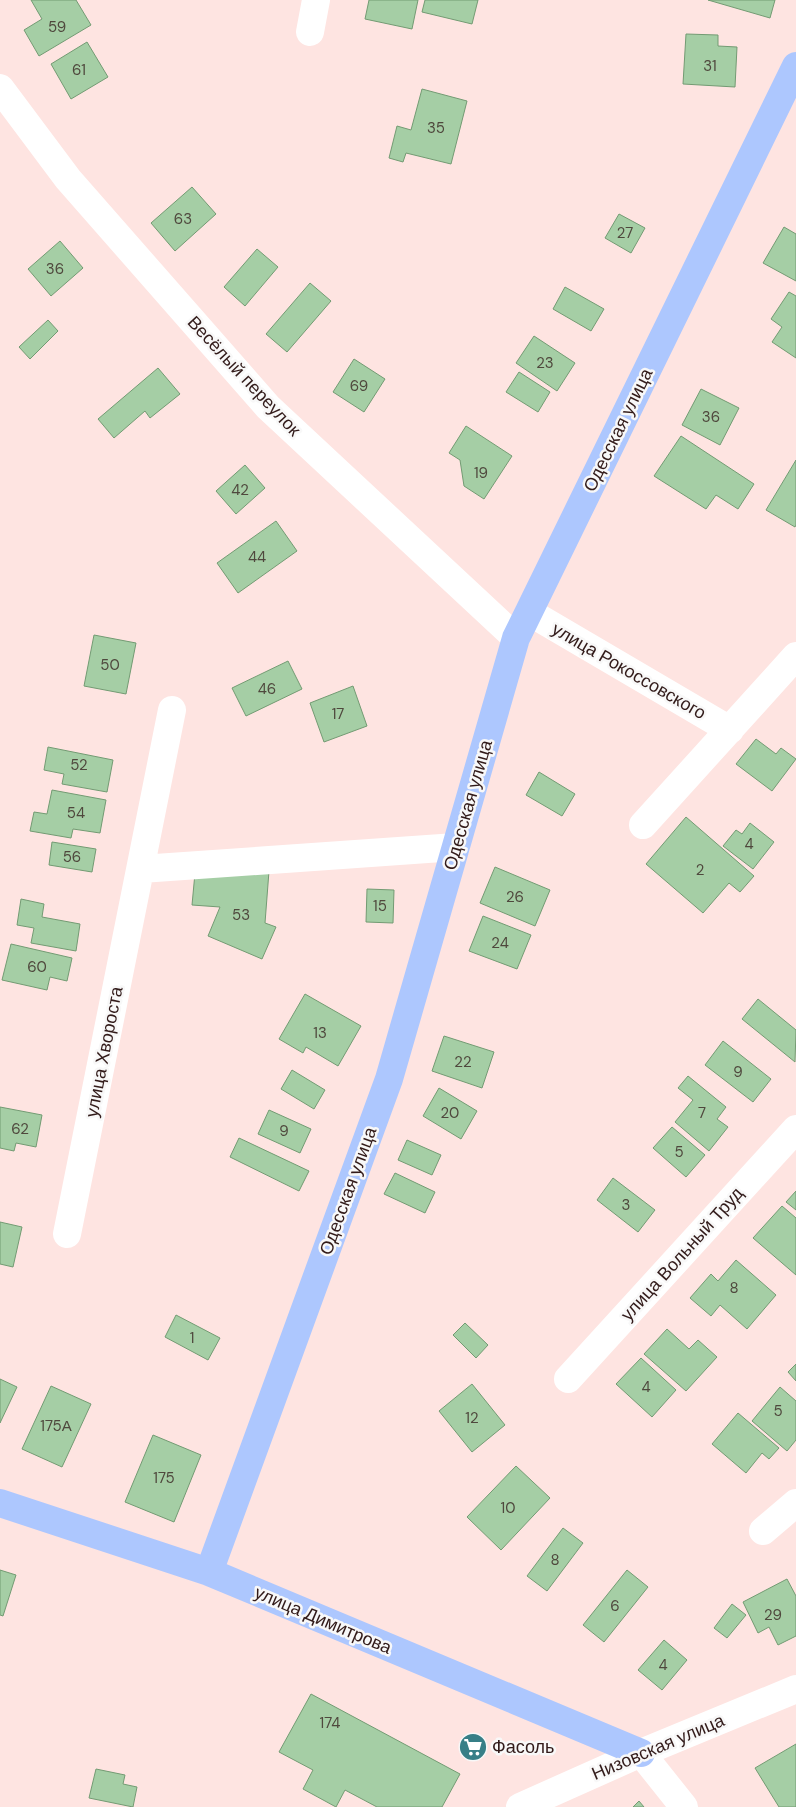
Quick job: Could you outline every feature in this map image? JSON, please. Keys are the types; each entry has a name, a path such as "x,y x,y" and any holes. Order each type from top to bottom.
{"main road":[{"name":"Одесская улица","path":"209,1572 389,1079 516,638 796,66"},
{"name":"улица Димитрова","path":"0,1503 209,1572 641,1753"}],"street":[{"path":"310,32 316,0"},
{"name":"Весёлый переулок","path":"0,88 68,179 268,407 516,638"},
{"name":"улица Рокоссовского","path":"529,612 730,730"},
{"path":"643,825 796,656"},
{"name":"улица Хвороста","path":"68,1234 172,710"},
{"path":"141,870 456,847"},
{"name":"улица Вольный Труд","path":"568,1379 796,1129"},
{"path":"763,1532 796,1503"},
{"name":"Низовская улица","path":"520,1807 641,1753 796,1689"},
{"path":"641,1753 684,1807"}],"building":[{"path":"31,0 76,0 91,25 39,56 24,30 42,19"},
{"path":"369,0 418,0 412,29 365,19"},
{"path":"425,0 478,0 472,24 422,12"},
{"path":"708,0 775,0 770,18"},
{"path":"686,34 718,35 718,46 737,47 735,87 683,84"},
{"path":"87,42 108,77 71,99 51,64"},
{"path":"422,89 467,101 451,164 406,153 403,162 389,158 397,126 411,130"},
{"path":"192,187 216,214 175,251 151,223"},
{"path":"619,214 645,228 631,253 605,238"},
{"path":"784,227 796,234 796,281 763,263"},
{"path":"60,241 83,268 51,296 28,269"},
{"path":"257,249 278,267 245,306 224,287"},
{"path":"310,283 331,301 287,352 266,334"},
{"path":"565,287 604,309 591,331 553,309"},
{"path":"789,292 796,296 796,358 772,342 782,327 771,319"},
{"path":"48,320 58,331 30,359 19,347"},
{"path":"534,336 575,363 557,391 516,363"},
{"path":"354,359 385,379 364,412 333,392"},
{"path":"158,368 180,394 150,418 145,411 114,438 98,419"},
{"path":"519,372 550,392 538,412 506,392"},
{"path":"701,389 739,408 720,445 682,425"},
{"path":"466,426 512,456 484,499 464,486 460,460 449,453"},
{"path":"681,436 754,484 738,509 716,495 706,509 654,476"},
{"path":"796,460 796,525 795,527 766,510"},
{"path":"245,465 265,488 236,514 216,491"},
{"path":"276,521 297,551 238,593 217,563"},
{"path":"94,635 136,643 126,694 84,686"},
{"path":"288,661 302,689 246,716 232,688"},
{"path":"353,686 367,726 324,742 310,703"},
{"path":"756,739 776,754 781,748 796,759 772,791 736,764"},
{"path":"48,747 113,760 107,792 62,784 64,774 44,770"},
{"path":"539,772 575,794 562,816 526,795"},
{"path":"52,790 106,800 100,833 73,829 71,838 30,831 34,812 47,814"},
{"path":"686,817 754,876 740,892 729,883 703,913 646,864"},
{"path":"750,823 774,842 753,869 723,846 736,830 742,834"},
{"path":"52,842 96,849 92,872 49,865"},
{"path":"495,867 550,890 535,926 480,903"},
{"path":"269,871 265,923 276,927 262,959 208,936 220,907 192,905 195,873"},
{"path":"367,889 394,890 393,923 366,922"},
{"path":"21,899 44,904 42,917 80,924 76,951 31,943 34,928 17,925"},
{"path":"483,916 531,935 517,969 469,951"},
{"path":"11,944 72,958 67,981 50,977 47,990 2,980"},
{"path":"305,994 361,1026 338,1066 306,1047 303,1053 279,1039"},
{"path":"758,999 796,1030 795,1062 742,1019"},
{"path":"444,1036 494,1052 482,1088 432,1071"},
{"path":"723,1041 771,1079 753,1102 705,1065"},
{"path":"292,1070 325,1090 314,1109 281,1089"},
{"path":"688,1076 726,1107 717,1119 728,1127 709,1151 675,1122 693,1100 678,1088"},
{"path":"439,1088 477,1111 461,1139 423,1116"},
{"path":"0,1107 42,1115 36,1147 16,1143 14,1151 0,1148"},
{"path":"269,1110 311,1129 300,1153 258,1134"},
{"path":"672,1127 705,1155 686,1177 653,1148"},
{"path":"239,1138 309,1171 299,1191 230,1157"},
{"path":"407,1140 441,1155 432,1175 398,1160"},
{"path":"395,1173 435,1192 425,1213 384,1194"},
{"path":"613,1178 655,1210 638,1232 597,1200"},
{"path":"796,1191 796,1210 786,1202"},
{"path":"782,1206 796,1218 796,1275 753,1238"},
{"path":"0,1222 22,1227 13,1267 0,1264"},
{"path":"736,1260 776,1295 747,1329 720,1305 711,1316 690,1298 711,1274 718,1281"},
{"path":"176,1315 220,1338 208,1360 165,1337"},
{"path":"465,1323 488,1345 476,1358 453,1335"},
{"path":"667,1329 689,1349 698,1340 717,1357 686,1391 644,1354"},
{"path":"641,1358 676,1390 652,1417 616,1384"},
{"path":"796,1364 796,1381 788,1372"},
{"path":"0,1379 17,1387 0,1423"},
{"path":"472,1384 505,1425 472,1452 439,1411"},
{"path":"51,1386 91,1404 62,1467 22,1449"},
{"path":"780,1387 796,1401 796,1440 787,1451 752,1421"},
{"path":"738,1413 779,1448 769,1459 762,1453 746,1473 712,1444"},
{"path":"153,1435 201,1455 174,1522 125,1502"},
{"path":"516,1466 550,1498 501,1550 467,1517"},
{"path":"563,1528 583,1543 547,1591 527,1576"},
{"path":"0,1570 16,1575 3,1616 0,1615"},
{"path":"627,1570 648,1587 604,1642 583,1625"},
{"path":"787,1579 796,1596 796,1636 778,1645 769,1627 758,1633 743,1602"},
{"path":"732,1604 746,1615 727,1638 714,1628"},
{"path":"664,1640 687,1660 662,1690 638,1670"},
{"path":"311,1694 460,1774 442,1807 377,1807 345,1790 336,1807 303,1789 313,1770 279,1752"},
{"path":"796,1744 796,1807 779,1807 755,1768"},
{"path":"96,1769 125,1775 123,1784 137,1787 133,1807 89,1798"},
{"path":"639,1801 644,1807 633,1807"}],"place":[{"name":"Фасоль","path":"473,1747"}]}
